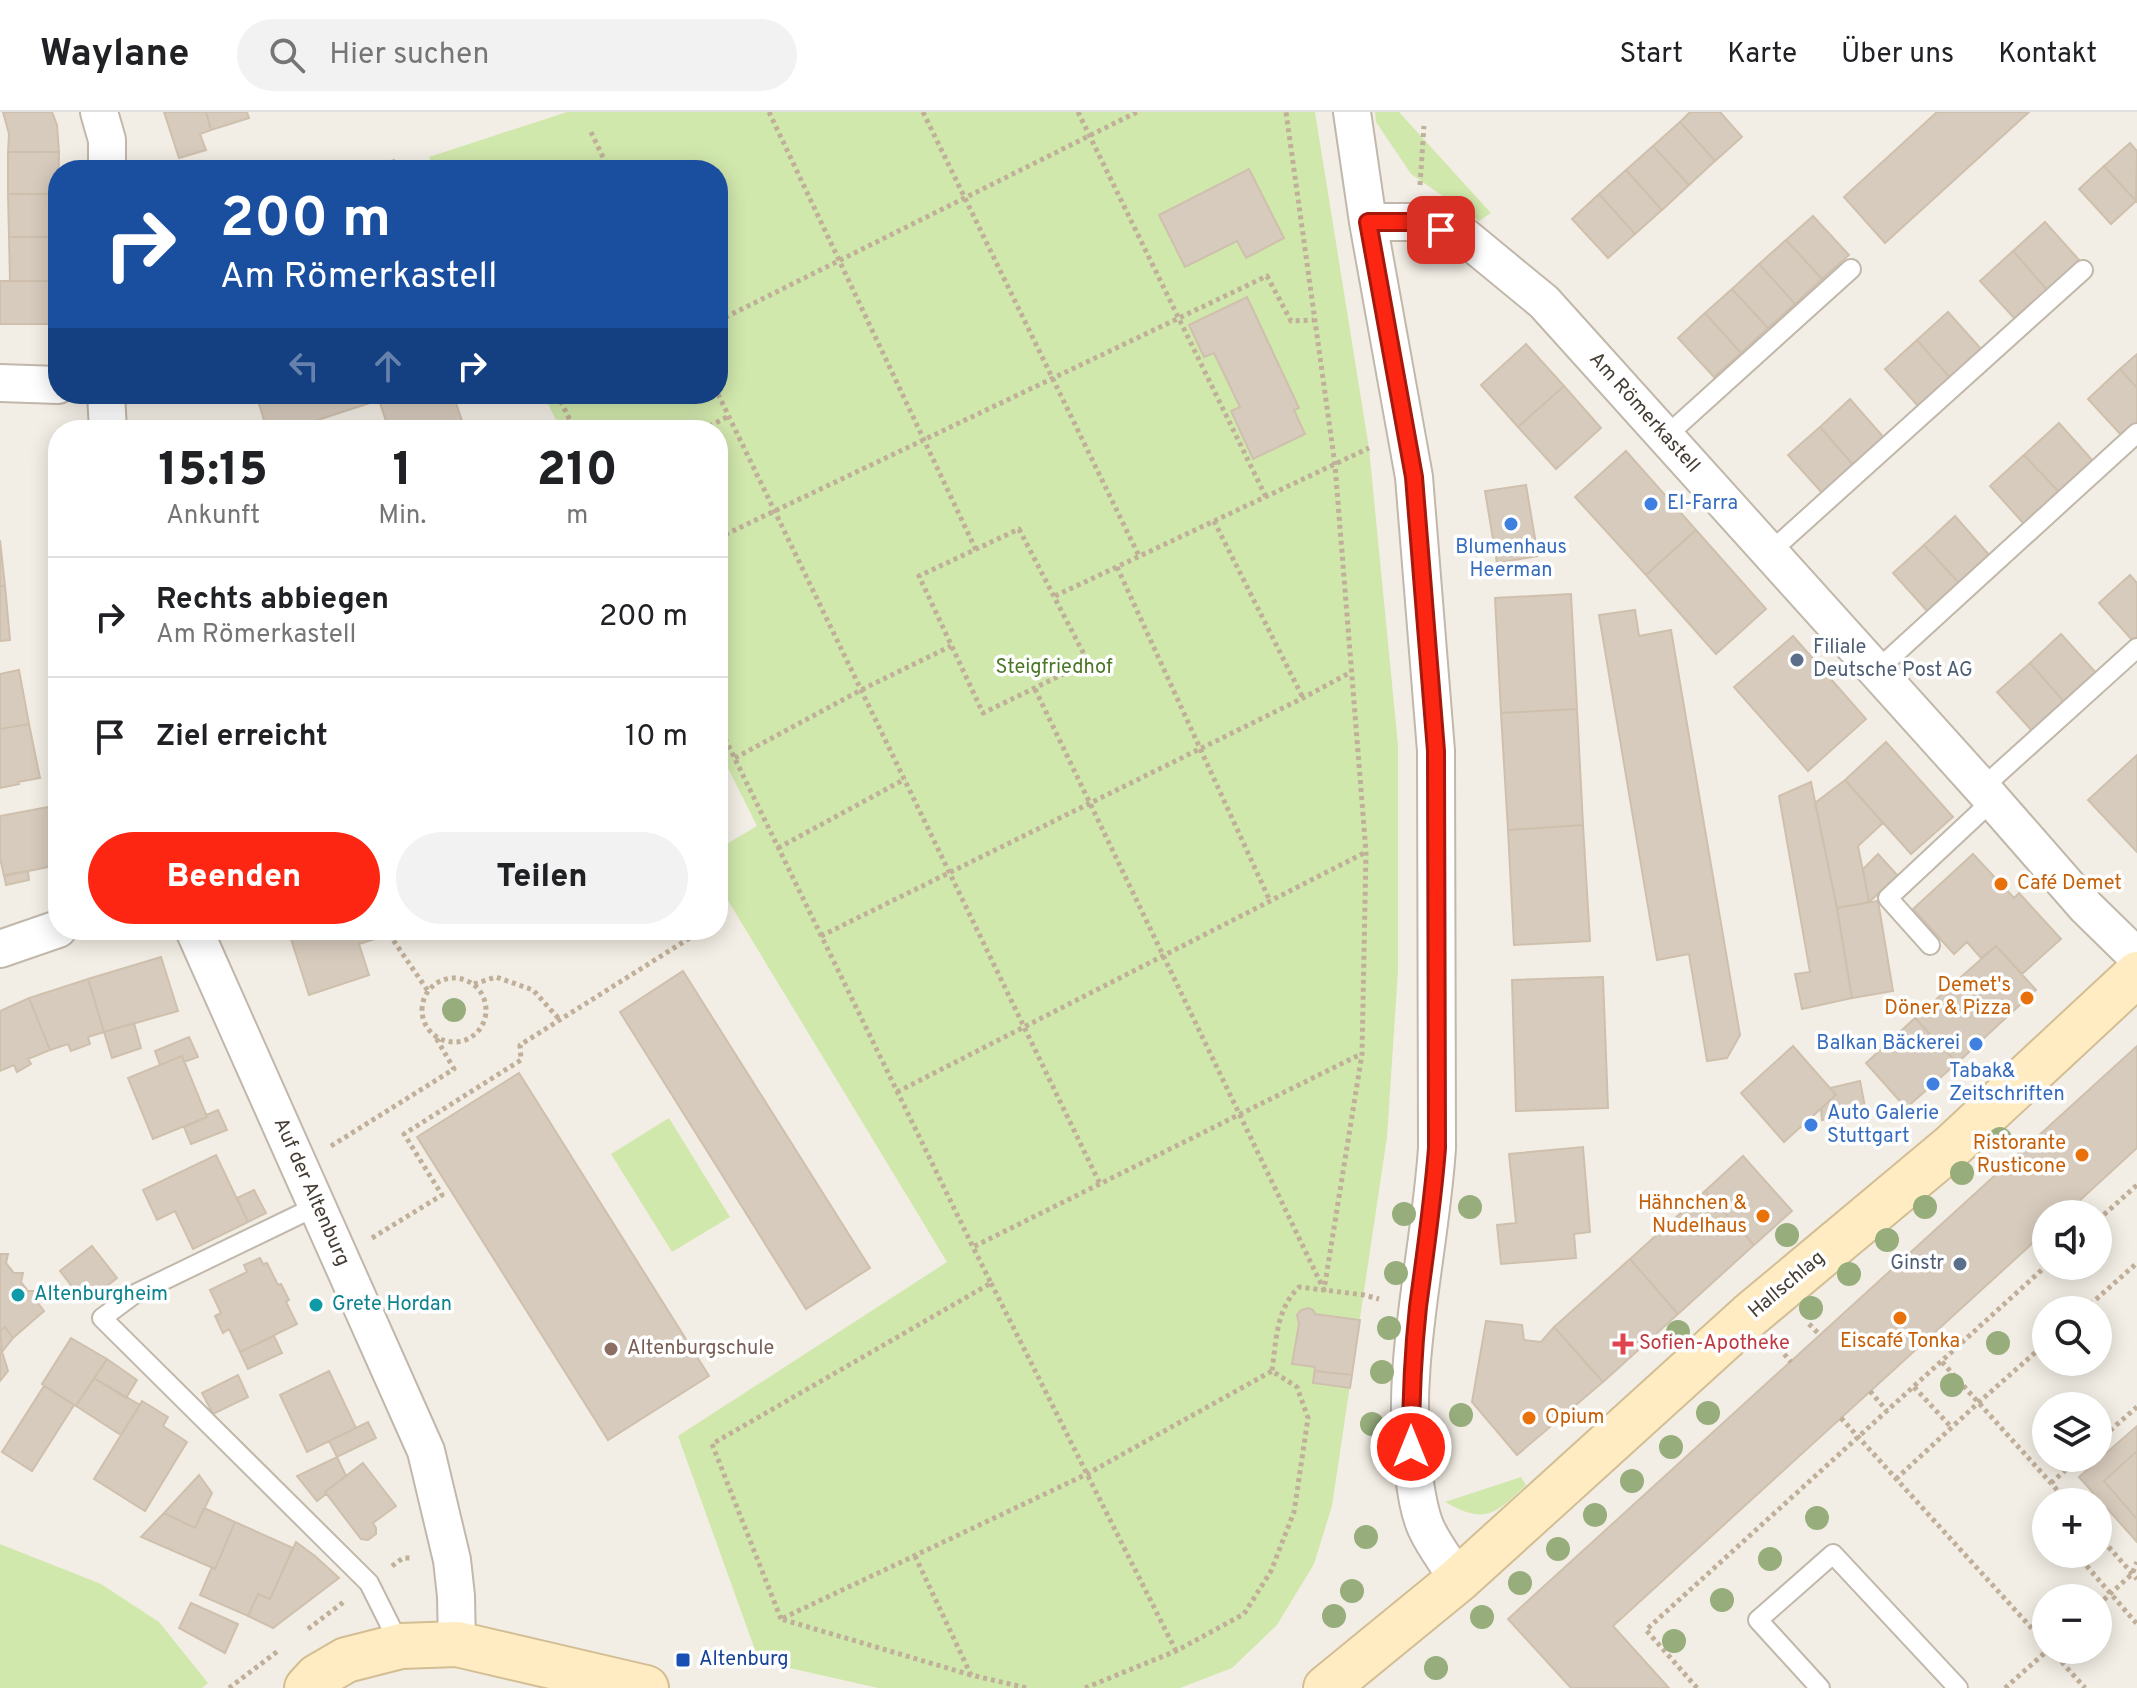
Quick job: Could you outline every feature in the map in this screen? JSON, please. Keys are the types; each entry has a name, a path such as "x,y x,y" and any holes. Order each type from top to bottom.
{"main road":[{"name":"Hallschlag","path":"1326,1688 1458,1580 1750,1315 1950,1148 2137,974"},
{"path":"307,1688 317,1677 346,1660 401,1646 457,1644 646,1688"}],"street":[{"path":"99,112 107,140 107,160"},
{"path":"1352,112 1368,222 1414,477 1436,751 1437,1148 1418,1310 1411,1397 1411,1447 1417,1498 1426,1528 1458,1580"},
{"name":"Am Römerkastell","path":"1368,222 1417,222 1465,237 1544,302 1988,794 2086,907 2137,957"},
{"path":"0,383 48,385"},
{"path":"0,949 48,932"},
{"name":"Auf der Altenburg","path":"198,940 426,1451 452,1560 457,1644"}],"lane":[{"path":"1665,437 1851,269"},
{"path":"1769,553 2083,270"},
{"path":"1876,671 2137,433"},
{"path":"1930,945 1888,898 1988,794 2137,648"},
{"path":"317,1206 133,1295 102,1318 369,1583 401,1646"},
{"path":"1820,1688 1758,1620 1833,1554 1958,1688"}],"path":[{"path":"769,112 976,550"},
{"path":"923,112 1139,556"},
{"path":"1078,112 1266,497"},
{"path":"728,316 1137,112"},
{"path":"1286,112 1335,465 1366,852 1362,1054 1324,1290"},
{"path":"1417,222 1424,126"},
{"path":"591,132 604,160"},
{"path":"728,533 1267,276 1291,321 1313,320"},
{"path":"723,404 1100,1184"},
{"path":"721,420 729,416"},
{"path":"1055,596 1407,431"},
{"path":"1214,521 1303,698"},
{"path":"1019,529 1055,596 1088,662 983,713 919,576 1019,529"},
{"path":"1117,567 1270,901"},
{"path":"735,758 951,646"},
{"path":"821,936 1351,672"},
{"path":"1035,689 1324,1290"},
{"path":"728,744 973,1247 1176,1651"},
{"path":"778,848 905,779"},
{"path":"897,1092 1366,852"},
{"path":"393,940 428,991"},
{"path":"387,1229 442,1195 404,1134 521,1060 520,1045 687,940"},
{"path":"473,984 496,977 533,990 560,1020"},
{"path":"330,1146 454,1069 427,1027 423,1003 428,991 437,982 449,978 473,984 482,993 486,1005 480,1029 459,1042 435,1036"},
{"path":"973,1247 1362,1054"},
{"path":"2112,1207 2137,1185"},
{"path":"2100,1296 2137,1263"},
{"path":"1697,1688 1646,1630 2032,1279"},
{"path":"781,1619 712,1444 991,1283"},
{"path":"1272,1371 1278,1327 1287,1298 1299,1287 1364,1295 1418,1310"},
{"path":"1809,1324 1820,1335"},
{"path":"1896,1479 2032,1355"},
{"path":"1942,1362 2055,1488"},
{"path":"781,1619 1087,1474 1272,1371"},
{"path":"1085,1688 1176,1651 1244,1614 1271,1571 1294,1512 1308,1418 1297,1387 1272,1371"},
{"path":"1914,1387 1952,1428"},
{"path":"1870,1391 1887,1411"},
{"path":"2112,1429 2137,1407"},
{"path":"1841,1418 2032,1630"},
{"path":"2051,1483 2063,1472"},
{"path":"2112,1551 2135,1576"},
{"path":"915,1556 971,1675"},
{"path":"369,1583 403,1558 452,1560"},
{"path":"2112,1593 2135,1576 2137,1562"},
{"path":"2088,1568 2101,1584"},
{"path":"2112,1597 2137,1624"},
{"path":"781,1619 971,1675 1027,1688"},
{"path":"2005,1688 2032,1663"},
{"path":"2063,1664 2085,1688"}],"green space":[{"name":"Steigfriedhof","path":"567,112 1315,112 1369,448 1398,745 1398,971 1387,1137 1332,1506 1314,1564 1277,1625 1232,1668 1180,1688 878,1688 759,1661 678,1436 947,1262 728,901 728,843 757,826 728,768 728,420 556,420 548,404 728,404 728,160 430,160 429,157"},
{"path":"1375,112 1399,112 1491,213 1479,221 1411,174 1376,122"},
{"path":"669,1118 730,1217 672,1252 611,1154"},
{"path":"1521,1477 1526,1485 1489,1513 1471,1513 1445,1502"},
{"path":"0,1544 101,1584 159,1622 208,1683 202,1688 0,1688"}],"building":[{"path":"3,112 52,112 57,125 59,152 8,152 9,134"},
{"path":"164,112 206,112 211,130 200,134 206,150 179,158"},
{"path":"206,112 247,112 249,118 211,130"},
{"path":"1690,112 1720,112 1742,137 1715,161 1680,122"},
{"path":"1937,112 2029,112 1885,243 1844,197"},
{"path":"1680,122 1715,161 1689,185 1653,146"},
{"path":"2130,143 2137,151 2136,201 2104,166"},
{"path":"1653,146 1689,185 1662,210 1626,170"},
{"path":"8,152 59,152 59,160 48,160 48,194 8,194"},
{"path":"2104,166 2136,201 2111,224 2079,189"},
{"path":"1249,169 1284,238 1246,258 1237,241 1185,267 1159,215"},
{"path":"1626,170 1662,210 1635,234 1599,194"},
{"path":"8,194 48,194 48,237 9,237"},
{"path":"1599,194 1635,234 1608,258 1572,219"},
{"path":"1813,216 1849,255 1822,279 1786,240"},
{"path":"2045,222 2080,261 2048,291 2013,251"},
{"path":"9,237 48,237 48,281 10,281"},
{"path":"1786,240 1822,279 1795,304 1759,264"},
{"path":"2013,251 2048,291 2016,320 1980,281"},
{"path":"1759,264 1795,304 1768,328 1732,289"},
{"path":"0,281 48,281 48,324 0,324"},
{"path":"1732,289 1768,328 1741,353 1705,313"},
{"path":"1247,297 1299,408 1294,410 1305,434 1253,459 1231,411 1240,407 1214,353 1204,357 1189,325"},
{"path":"1948,312 1982,350 1951,379 1917,340"},
{"path":"1705,313 1741,353 1714,377 1678,338"},
{"path":"1917,340 1951,379 1919,407 1885,369"},
{"path":"1526,344 1564,386 1518,427 1481,385"},
{"path":"2137,354 2137,388 2120,369"},
{"path":"2120,369 2137,388 2137,424 2123,437 2088,399"},
{"path":"1564,386 1601,428 1556,469 1518,427"},
{"path":"1850,399 1885,439 1855,467 1820,427"},
{"path":"259,404 367,404 318,420 264,420"},
{"path":"380,404 456,404 462,420 386,420"},
{"path":"2059,423 2093,461 2059,492 2024,455"},
{"path":"1820,427 1855,467 1824,495 1788,455"},
{"path":"1626,451 1696,530 1646,575 1575,497"},
{"path":"2024,455 2059,492 2024,524 1990,486"},
{"name":"Blumenhaus Heerman","path":"1526,485 1538,556 1497,563 1485,491"},
{"path":"1955,516 1990,556 1959,583 1924,545"},
{"path":"1696,530 1766,609 1716,654 1646,575"},
{"path":"0,540 5,586 0,586"},
{"path":"1924,545 1959,583 1928,612 1893,573"},
{"path":"2130,575 2137,583 2137,637 2133,641 2099,603"},
{"path":"0,586 5,586 10,640 0,641"},
{"path":"1571,594 1577,709 1501,713 1495,598"},
{"path":"1635,610 1639,636 1671,630 1740,1035 1727,1058 1707,1061 1689,954 1657,960 1599,615"},
{"path":"2061,634 2097,674 2065,703 2030,663"},
{"path":"1793,636 1866,719 1808,771 1734,687"},
{"path":"2030,663 2065,703 2033,732 1997,692"},
{"path":"19,670 29,724 0,729 0,674"},
{"path":"1577,709 1583,825 1508,830 1501,713"},
{"path":"29,724 40,778 0,788 0,729"},
{"path":"1886,742 1953,817 1911,854 1845,780"},
{"path":"2137,755 2137,852 2088,800"},
{"path":"1845,780 1883,823 1858,846 1869,902 1837,908 1815,803"},
{"path":"1811,782 1852,998 1802,1009 1795,974 1810,972 1779,796"},
{"path":"48,807 48,867 4,876 0,858 0,816"},
{"path":"1583,825 1590,941 1514,945 1508,830"},
{"path":"1878,854 1898,876 1869,902 1863,869"},
{"path":"1973,854 2014,898 2019,893 2061,939 2022,974 1996,946 1981,958 1967,942 1954,954 1913,909"},
{"path":"28,871 29,880 6,885 4,875"},
{"path":"1878,901 1893,991 1852,998 1837,908"},
{"path":"291,940 372,940 359,944 369,975 309,995"},
{"path":"1996,946 2036,990 1957,1063 1915,1018"},
{"path":"161,957 178,1011 104,1032 88,979"},
{"path":"683,971 870,1268 806,1309 620,1012"},
{"path":"1603,977 1608,1108 1516,1111 1512,980"},
{"path":"88,979 104,1032 88,1037 90,1044 71,1051 68,1044 50,1050 29,998"},
{"path":"29,998 50,1050 28,1059 31,1064 17,1072 14,1065 0,1071 0,1011"},
{"path":"1915,1018 1957,1063 1906,1108 1866,1063"},
{"path":"134,1023 141,1048 112,1058 104,1032"},
{"path":"189,1037 198,1057 184,1062 182,1056 160,1065 155,1051"},
{"path":"1793,1046 1836,1095 1784,1142 1741,1093"},
{"path":"2137,1046 2137,1148 2080,1200 2032,1200 2032,1244 1613,1626 1669,1688 1571,1688 1508,1619"},
{"path":"182,1056 207,1117 153,1139 128,1078"},
{"path":"519,1073 709,1376 608,1440 417,1137"},
{"path":"1860,1081 1866,1112 1822,1120 1821,1109 1836,1095 1830,1088"},
{"path":"218,1110 227,1130 191,1144 184,1127"},
{"path":"1583,1147 1590,1232 1574,1234 1576,1258 1501,1264 1497,1225 1516,1223 1509,1154"},
{"path":"216,1155 248,1222 193,1249 175,1211 157,1220 143,1190"},
{"path":"1743,1156 1792,1211 1754,1245 1705,1191"},
{"path":"254,1190 266,1213 248,1222 237,1198"},
{"path":"1705,1191 1754,1245 1678,1314 1630,1259"},
{"path":"92,1246 117,1278 85,1303 60,1271"},
{"name":"Altenburgheim","path":"0,1254 8,1254 6,1263 14,1273 23,1273 21,1282 28,1291 37,1291 35,1299 44,1311 13,1338 5,1327 0,1331"},
{"path":"260,1258 263,1264 267,1263 278,1285 281,1284 297,1324 240,1352 229,1329 223,1333 215,1316 221,1313 210,1290 247,1272 244,1265"},
{"path":"1630,1259 1678,1314 1603,1382 1554,1327"},
{"path":"1308,1308 1315,1314 1360,1320 1350,1388 1313,1383 1315,1367 1292,1364 1299,1324 1297,1315"},
{"path":"1486,1321 1522,1325 1524,1340 1541,1342 1554,1327 1603,1382 1517,1455 1472,1402"},
{"path":"5,1327 13,1338 2,1352 0,1331"},
{"path":"274,1336 282,1353 248,1369 240,1352"},
{"path":"71,1338 107,1359 76,1406 42,1384"},
{"name":"Altenburgheim","path":"0,1345 8,1371 0,1381"},
{"path":"107,1359 137,1380 126,1398 94,1378"},
{"path":"329,1371 356,1428 307,1452 280,1395"},
{"path":"1315,1371 1352,1375 1350,1388 1313,1383"},
{"path":"238,1375 248,1397 213,1414 202,1393"},
{"path":"94,1378 140,1405 121,1435 76,1406"},
{"path":"44,1386 74,1405 32,1471 2,1452"},
{"path":"142,1401 168,1417 163,1426 187,1442 145,1511 94,1479"},
{"path":"368,1422 376,1438 337,1457 329,1441"},
{"path":"2137,1426 2137,1451 2104,1481 2110,1488 2089,1488 2079,1477 2085,1472 2112,1472 2112,1448"},
{"path":"2137,1451 2137,1519 2112,1488 2104,1481"},
{"path":"337,1457 346,1476 317,1501 297,1476"},
{"path":"363,1463 396,1506 373,1523 376,1534 368,1540 361,1539 325,1492"},
{"path":"199,1475 212,1493 195,1528 164,1513"},
{"path":"2112,1490 2137,1519 2137,1542 2112,1514"},
{"path":"204,1508 235,1522 215,1569 141,1537 164,1513 195,1528"},
{"path":"235,1522 293,1548 270,1599 258,1594 248,1616 200,1595"},
{"path":"296,1542 339,1578 273,1628 248,1616 258,1594 270,1599"},
{"path":"191,1603 238,1624 225,1653 179,1628"}],"place":[{"name":"El-Farra","path":"1651,504"},
{"name":"Blumenhaus Heerman","path":"1511,524"},
{"name":"Filiale Deutsche Post AG","path":"1797,660"},
{"name":"Café Demet","path":"2001,884"},
{"name":"Demet's Döner & Pizza","path":"2027,998"},
{"name":"Balkan Bäckerei","path":"1976,1044"},
{"name":"Tabak& Zeitschriften","path":"1933,1084"},
{"name":"Auto Galerie Stuttgart","path":"1811,1125"},
{"name":"Ristorante Rusticone","path":"2082,1155"},
{"name":"Hähnchen & Nudelhaus","path":"1763,1216"},
{"name":"Ginstr","path":"1960,1264"},
{"name":"Altenburgheim","path":"18,1295"},
{"name":"Grete Hordan","path":"316,1305"},
{"name":"Eiscafé Tonka","path":"1900,1318"},
{"name":"Sofien-Apotheke","path":"1623,1344"},
{"name":"Altenburgschule","path":"611,1349"},
{"name":"Opium","path":"1529,1418"},
{"name":"Altenburg","path":"683,1660"}],"route":[{"path":"1411,1447 1411,1397 1418,1310 1437,1148 1436,751 1414,477 1368,222 1417,222 1441,230"}]}
